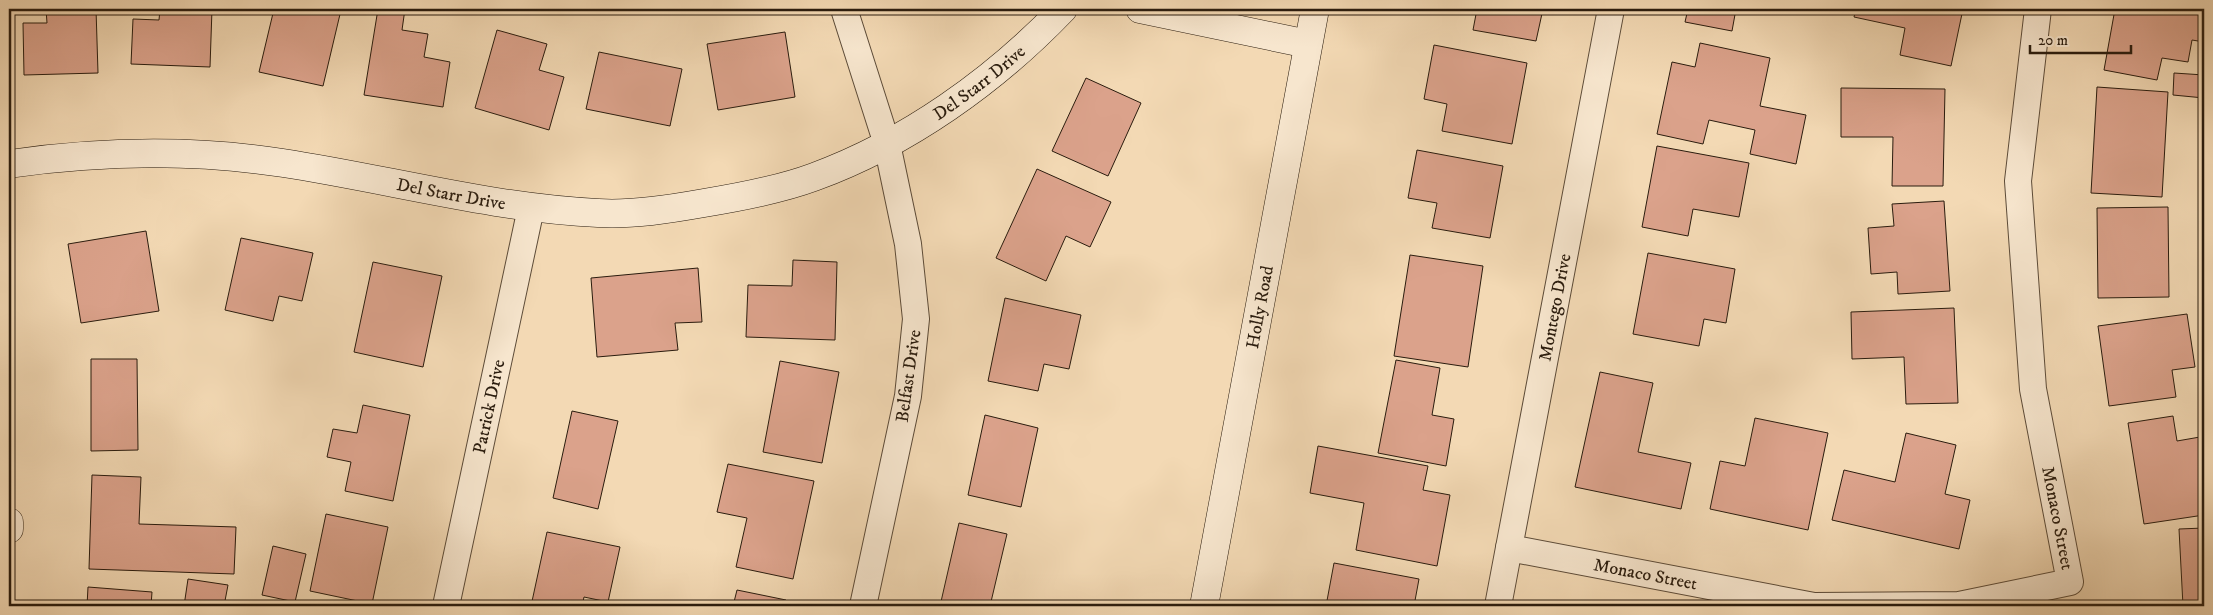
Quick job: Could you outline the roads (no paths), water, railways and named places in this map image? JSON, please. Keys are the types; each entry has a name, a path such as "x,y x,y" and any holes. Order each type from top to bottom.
{"street":[{"path":"844,9 887,144"},
{"name":"Del Starr Drive","path":"9,164 53,158 129,153 204,155 282,163 531,208 602,214 670,209 745,196 813,177 887,144 946,108 988,76 1038,34 1063,9"},
{"path":"1140,9 1308,44"},
{"name":"Holly Road","path":"1204,606 1315,9"},
{"name":"Montego Drive","path":"1498,606 1611,9"},
{"name":"Monaco Street","path":"1509,548 1814,606 1959,605 2070,582 2033,389 2018,181 2038,9"},
{"name":"Belfast Drive","path":"864,606 908,396 916,319 908,244 887,144"},
{"name":"Patrick Drive","path":"446,606 531,208"},
{"path":"9,522 9,529"}]}
